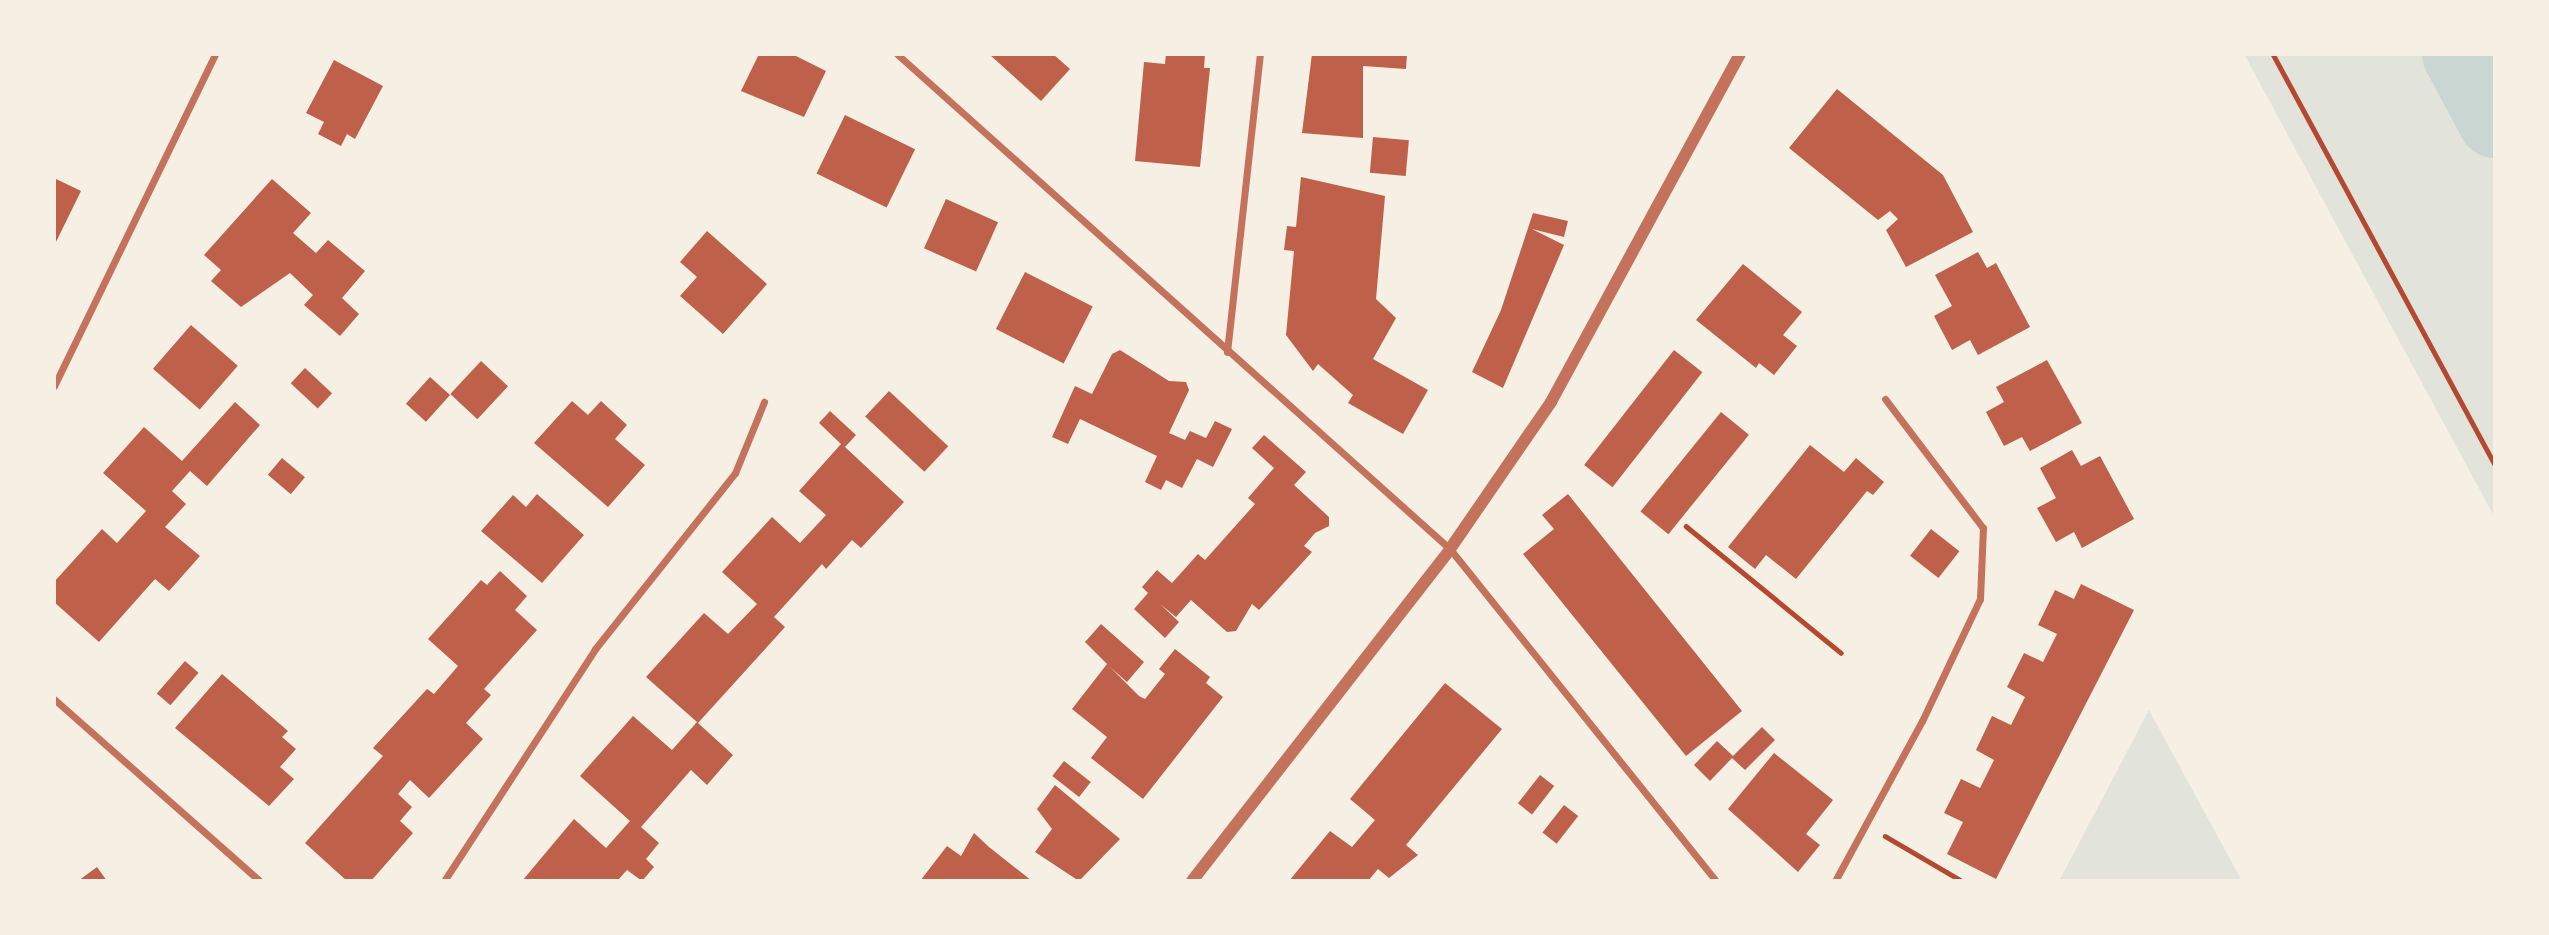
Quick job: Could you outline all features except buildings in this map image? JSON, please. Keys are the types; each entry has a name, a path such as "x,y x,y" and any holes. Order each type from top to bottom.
{"street":[{"path":"54,386 215,54"},
{"path":"897,54 1450,549 1716,881"},
{"path":"1227,352 1260,54"},
{"path":"1192,881 1450,549 1552,402 1740,54"},
{"path":"1835,881 1980,599 1983,528 1885,399"},
{"path":"443,881 595,649 735,473 764,402"},
{"path":"54,699 260,881"}],"path":[{"path":"2273,54 2495,466"},
{"path":"1686,526 1840,653"},
{"path":"1866,825 1962,881"}],"shaded area":[{"path":"2244,54 2495,54 2495,518"},
{"path":"2149,710 2242,881 2059,881"}],"waterway":[{"path":"2459,54 2495,121"}]}
